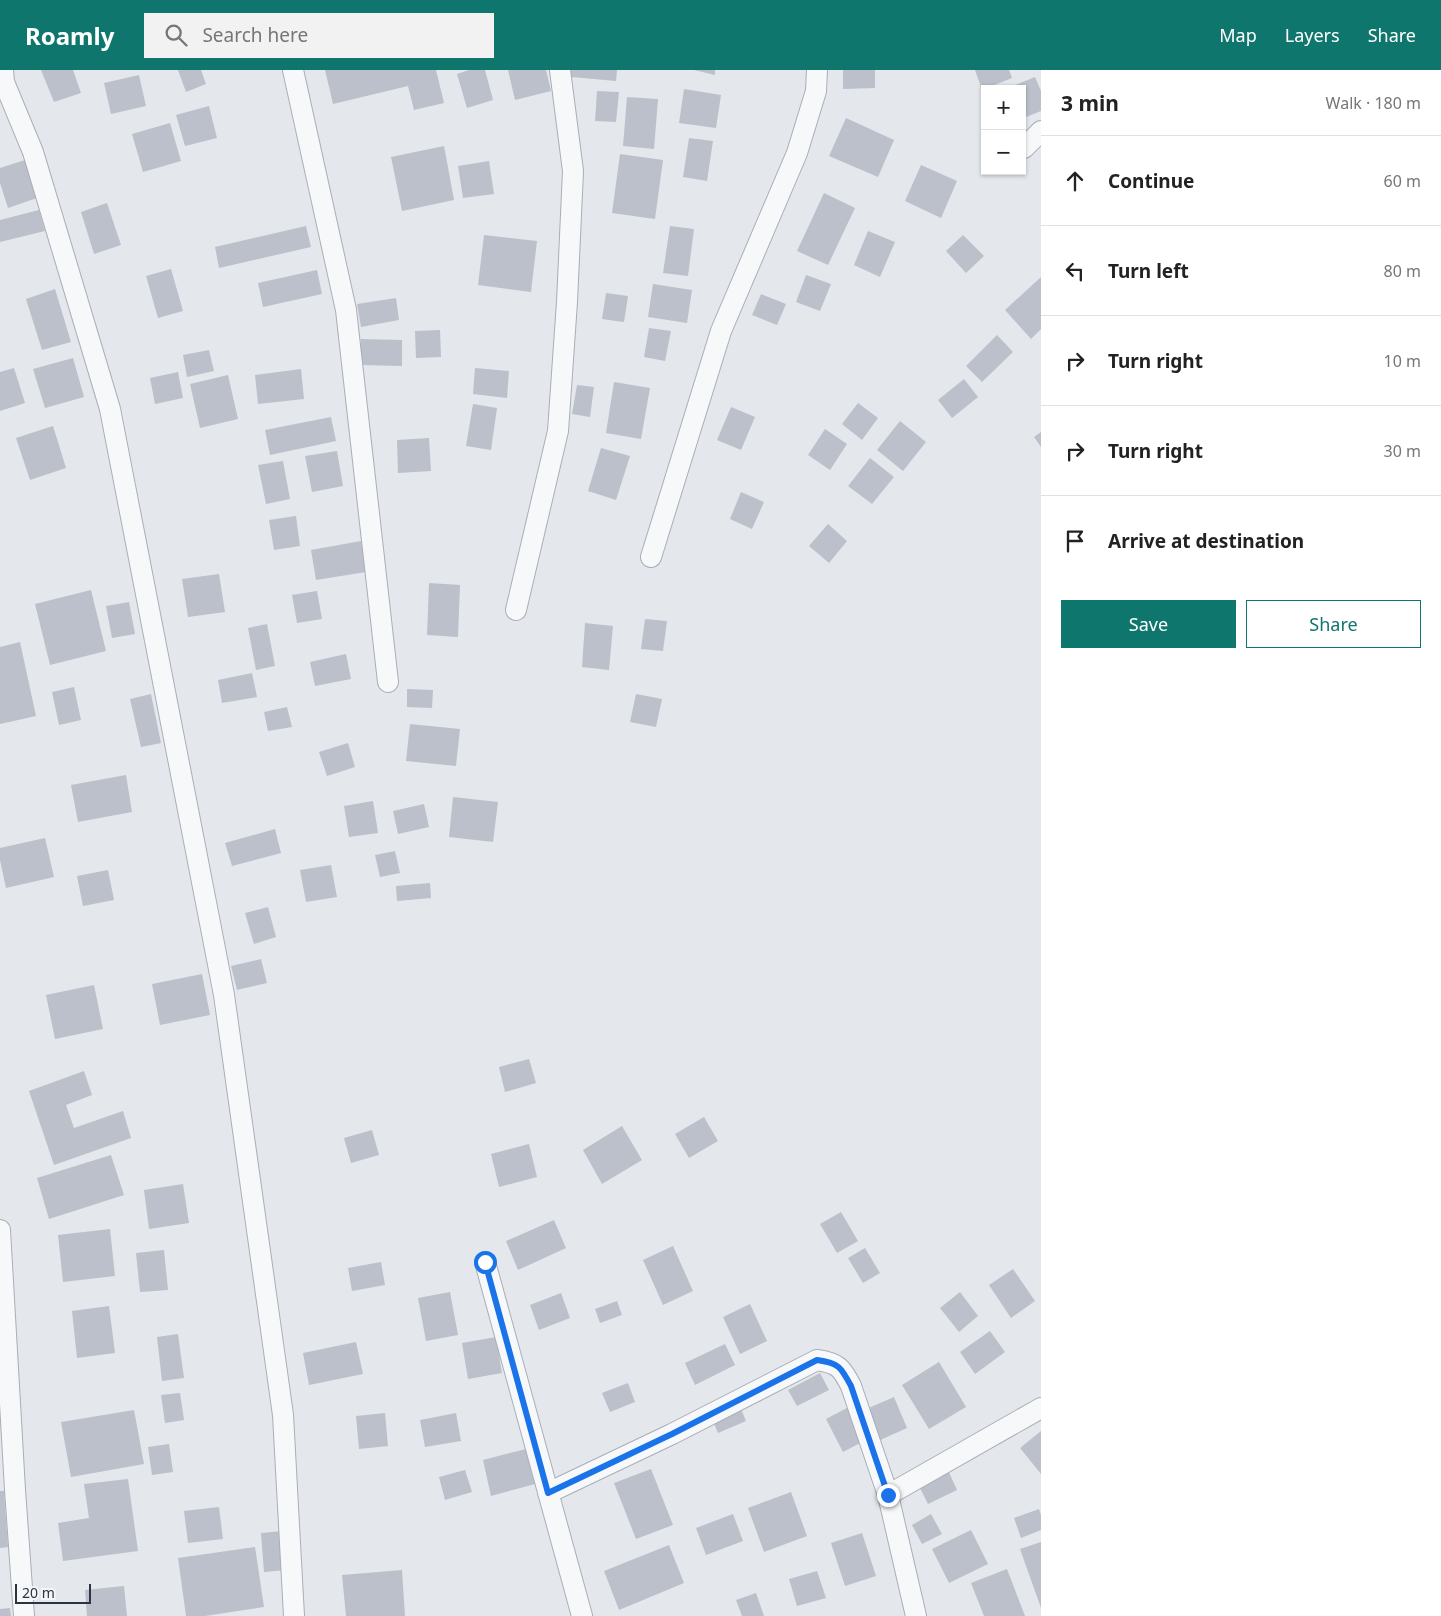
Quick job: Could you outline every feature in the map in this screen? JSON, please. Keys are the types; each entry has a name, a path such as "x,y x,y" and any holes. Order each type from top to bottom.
{"street":[{"path":"293,70 346,310 388,682"},
{"path":"516,610 558,431 568,302 573,171 560,70"},
{"path":"651,557 721,331 797,153 816,92 817,70"},
{"path":"2,79 33,152 110,409 224,995 283,1415 294,1616"},
{"path":"1026,146 1041,131"},
{"path":"0,1230 14,1480 24,1616"},
{"path":"485,1262 582,1616"},
{"path":"548,1493 672,1434 817,1360 833,1362 844,1371 851,1386 888,1495 916,1616"},
{"path":"888,1495 1041,1408"}],"building":[{"path":"41,70 73,70 81,93 54,102"},
{"path":"178,70 201,70 206,84 186,92"},
{"path":"325,70 436,70 444,103 414,110 408,86 333,104"},
{"path":"469,70 485,70 493,100 467,108 457,74"},
{"path":"508,70 546,70 551,91 515,100"},
{"path":"571,70 617,70 616,81 571,77"},
{"path":"694,70 715,70 715,75"},
{"path":"843,70 875,70 875,88 843,89"},
{"path":"975,70 1009,70 1012,78 994,85 981,85 981,87"},
{"path":"139,75 146,106 111,114 104,83"},
{"path":"1035,77 1041,91 1041,111 1026,117 1026,85 1015,85"},
{"path":"684,89 721,95 716,128 679,123"},
{"path":"597,91 619,92 616,122 595,121"},
{"path":"627,97 658,99 654,149 623,146"},
{"path":"209,106 217,138 185,146 176,115"},
{"path":"846,118 894,140 878,177 829,156"},
{"path":"170,123 181,161 143,172 132,134"},
{"path":"689,138 713,141 707,181 683,177"},
{"path":"444,146 454,200 402,211 391,157"},
{"path":"620,154 663,160 655,219 612,213"},
{"path":"25,160 37,198 8,208 0,183 0,168"},
{"path":"489,161 494,194 463,198 458,166"},
{"path":"921,165 957,181 941,218 905,201"},
{"path":"824,193 855,208 828,265 797,251"},
{"path":"107,203 121,245 94,254 81,212"},
{"path":"39,210 45,231 0,242 0,220"},
{"path":"306,226 311,247 219,268 215,247"},
{"path":"670,226 694,229 688,276 663,273"},
{"path":"868,231 895,242 880,277 854,265"},
{"path":"484,235 537,241 531,292 478,285"},
{"path":"963,235 984,256 966,273 946,251"},
{"path":"171,269 183,311 158,318 146,276"},
{"path":"317,270 322,294 263,307 258,283"},
{"path":"806,275 831,284 820,311 796,302"},
{"path":"1041,277 1041,329 1031,339 1005,310"},
{"path":"653,284 692,290 687,323 648,317"},
{"path":"55,289 71,342 42,350 26,299"},
{"path":"606,293 628,296 624,322 602,319"},
{"path":"761,294 786,304 777,325 752,315"},
{"path":"396,298 399,320 361,327 357,304"},
{"path":"649,328 671,331 665,361 644,357"},
{"path":"440,330 441,357 416,358 415,331"},
{"path":"997,335 1013,352 982,382 966,366"},
{"path":"361,339 402,340 402,366 361,365"},
{"path":"209,350 214,371 187,377 183,355"},
{"path":"73,358 84,397 45,408 33,369"},
{"path":"14,368 25,403 0,411 0,372"},
{"path":"475,368 509,371 507,398 473,394"},
{"path":"301,369 304,399 258,404 255,375"},
{"path":"178,372 183,398 155,404 150,378"},
{"path":"228,375 238,419 200,428 190,384"},
{"path":"964,379 978,397 952,418 938,400"},
{"path":"614,382 650,388 641,439 606,433"},
{"path":"577,385 594,387 590,417 572,414"},
{"path":"858,403 878,418 862,440 842,424"},
{"path":"473,404 497,408 491,450 466,446"},
{"path":"731,407 755,417 741,450 717,440"},
{"path":"331,417 336,441 270,455 265,430"},
{"path":"900,421 926,442 903,471 877,450"},
{"path":"53,426 66,468 30,480 16,438"},
{"path":"825,429 847,444 830,470 808,455"},
{"path":"1041,432 1041,447 1034,437"},
{"path":"429,438 431,471 398,473 397,440"},
{"path":"601,448 630,456 616,500 588,491"},
{"path":"337,451 343,486 312,492 305,456"},
{"path":"870,458 894,477 872,504 848,486"},
{"path":"283,461 290,499 266,504 258,465"},
{"path":"741,492 764,502 752,529 730,519"},
{"path":"296,516 300,546 274,550 269,520"},
{"path":"828,524 847,541 829,563 809,546"},
{"path":"361,541 366,572 316,580 311,550"},
{"path":"219,574 225,612 188,617 182,579"},
{"path":"429,583 460,585 458,637 427,635"},
{"path":"91,590 106,651 50,665 35,604"},
{"path":"317,591 322,619 297,623 292,595"},
{"path":"129,602 135,634 112,638 106,606"},
{"path":"645,619 667,621 663,651 641,649"},
{"path":"585,623 613,626 609,670 582,667"},
{"path":"267,624 275,666 256,670 248,628"},
{"path":"20,642 36,716 0,724 0,647"},
{"path":"346,654 351,679 315,686 310,662"},
{"path":"252,673 257,697 222,703 218,680"},
{"path":"74,687 81,720 59,725 52,692"},
{"path":"407,689 433,690 432,708 407,707"},
{"path":"151,694 161,743 141,747 130,699"},
{"path":"636,694 662,699 656,727 630,722"},
{"path":"287,707 292,727 268,731 264,712"},
{"path":"410,724 460,729 456,766 406,761"},
{"path":"348,743 355,767 327,776 319,752"},
{"path":"126,775 132,812 78,822 71,785"},
{"path":"453,797 498,802 493,842 449,837"},
{"path":"373,801 378,833 349,837 344,806"},
{"path":"424,804 429,827 398,834 393,811"},
{"path":"275,829 281,853 232,866 225,843"},
{"path":"45,838 54,877 6,888 0,860 0,848"},
{"path":"395,851 400,873 380,877 375,855"},
{"path":"331,865 337,897 306,902 300,870"},
{"path":"108,870 114,900 83,906 77,876"},
{"path":"430,883 431,898 397,901 396,886"},
{"path":"268,907 276,937 254,944 245,913"},
{"path":"261,959 267,983 237,990 231,966"},
{"path":"202,974 210,1015 160,1025 152,984"},
{"path":"94,985 103,1029 55,1039 46,995"},
{"path":"529,1059 536,1083 505,1092 499,1067"},
{"path":"84,1071 92,1095 66,1105 74,1128 123,1111 131,1138 54,1165 29,1091"},
{"path":"704,1117 718,1141 689,1158 675,1134"},
{"path":"622,1126 642,1160 602,1184 583,1150"},
{"path":"372,1130 379,1155 351,1163 344,1138"},
{"path":"529,1144 537,1177 499,1187 491,1154"},
{"path":"111,1155 124,1195 49,1219 37,1178"},
{"path":"183,1184 189,1223 149,1229 144,1190"},
{"path":"841,1212 858,1241 837,1253 820,1224"},
{"path":"554,1220 566,1248 518,1270 506,1241"},
{"path":"110,1229 115,1276 63,1282 58,1235"},
{"path":"673,1246 693,1291 663,1305 643,1260"},
{"path":"865,1248 880,1273 863,1283 848,1258"},
{"path":"164,1250 168,1290 140,1292 136,1253"},
{"path":"381,1262 385,1285 352,1291 348,1268"},
{"path":"1013,1269 1035,1301 1011,1318 989,1285"},
{"path":"450,1292 458,1335 426,1341 418,1298"},
{"path":"960,1292 978,1316 959,1332 940,1308"},
{"path":"561,1293 570,1318 539,1330 530,1305"},
{"path":"617,1301 622,1315 600,1323 595,1309"},
{"path":"750,1304 767,1341 740,1354 723,1317"},
{"path":"109,1306 115,1353 77,1358 72,1311"},
{"path":"990,1331 1005,1352 975,1374 960,1352"},
{"path":"178,1334 184,1378 162,1381 157,1337"},
{"path":"496,1337 502,1373 468,1379 462,1343"},
{"path":"356,1342 363,1374 309,1385 303,1353"},
{"path":"725,1344 735,1365 695,1385 685,1363"},
{"path":"939,1362 966,1407 929,1429 902,1385"},
{"path":"820,1373 829,1390 797,1406 788,1390"},
{"path":"628,1383 635,1402 610,1412 602,1393"},
{"path":"180,1393 184,1420 165,1423 161,1395"},
{"path":"894,1397 907,1428 878,1441 864,1410"},
{"path":"847,1408 864,1441 843,1452 826,1419"},
{"path":"741,1409 746,1421 718,1433 713,1421"},
{"path":"134,1410 144,1464 71,1477 61,1422"},
{"path":"385,1413 388,1446 359,1449 356,1416"},
{"path":"456,1413 461,1441 425,1447 420,1420"},
{"path":"1041,1431 1041,1474 1020,1448"},
{"path":"169,1444 173,1472 152,1475 148,1447"},
{"path":"526,1449 535,1484 491,1496 483,1460"},
{"path":"651,1469 673,1525 636,1539 614,1483"},
{"path":"465,1470 472,1492 445,1500 439,1477"},
{"path":"948,1470 957,1490 928,1504 918,1484"},
{"path":"128,1479 138,1551 63,1561 58,1523 89,1518 84,1484"},
{"path":"0,1491 4,1491 8,1547 0,1548"},
{"path":"791,1492 807,1536 764,1552 748,1508"},
{"path":"219,1507 223,1539 188,1543 184,1511"},
{"path":"1039,1509 1041,1530 1021,1538 1014,1518"},
{"path":"733,1514 743,1541 706,1555 696,1528"},
{"path":"931,1514 942,1534 922,1544 912,1525"},
{"path":"971,1530 988,1564 949,1583 932,1549"},
{"path":"283,1531 287,1570 264,1572 261,1533"},
{"path":"862,1533 876,1576 845,1586 831,1543"},
{"path":"1041,1542 1041,1608 1020,1549"},
{"path":"669,1545 684,1583 619,1610 604,1571"},
{"path":"255,1547 264,1607 205,1616 186,1616 178,1558"},
{"path":"1007,1569 1025,1616 984,1616 971,1583"},
{"path":"402,1570 405,1616 346,1616 342,1575"},
{"path":"817,1571 826,1598 797,1606 789,1579"},
{"path":"124,1586 127,1616 87,1616 85,1590"},
{"path":"756,1593 764,1616 742,1616 736,1600"},
{"path":"10,1608 11,1616 0,1616 0,1609"}],"route":[{"path":"485,1262 548,1493 672,1434 817,1360 833,1362 844,1371 851,1386 888,1495"}]}
